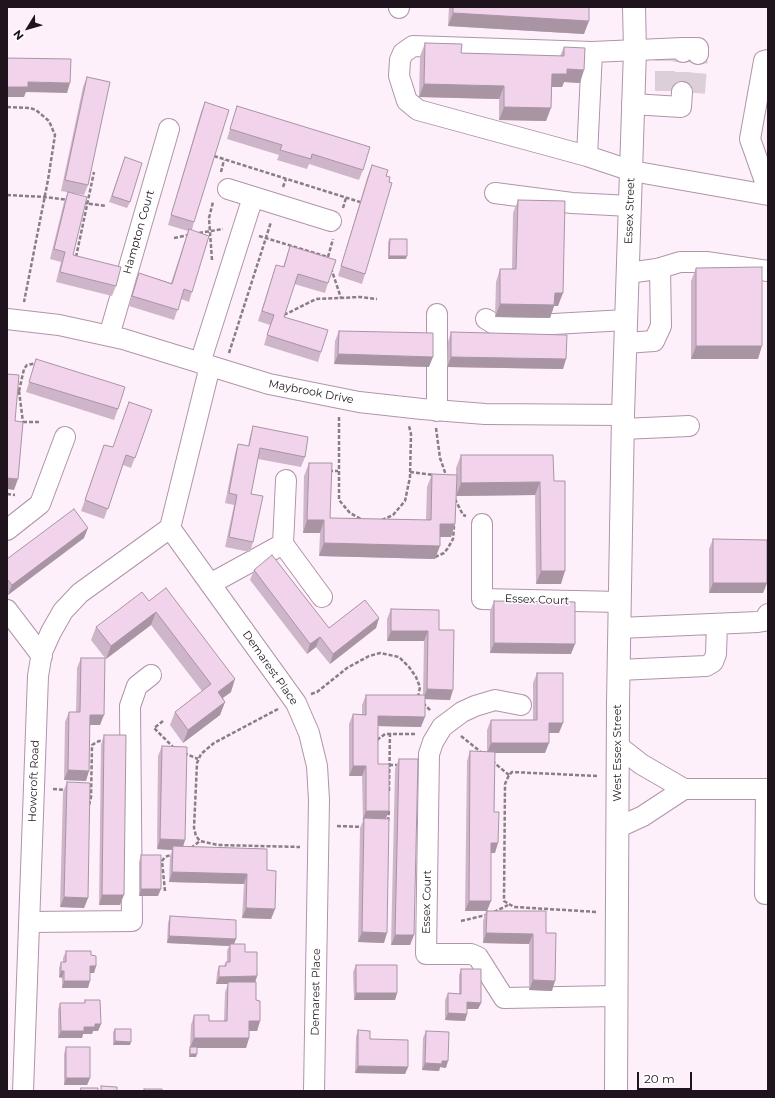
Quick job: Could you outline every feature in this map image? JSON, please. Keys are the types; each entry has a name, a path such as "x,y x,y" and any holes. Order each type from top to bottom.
{"main road":[{"name":"Essex Street","path":"623,422 632,172 632,104 635,50 634,7"},
{"name":"West Essex Street","path":"616,1091 619,628 623,422"}],"street":[{"path":"679,51 635,50 592,52 413,46 403,53 400,60 399,76 407,101 418,110 587,156 632,172 768,195"},
{"path":"587,156 592,52"},
{"path":"768,60 764,61 750,139 768,190"},
{"path":"632,104 678,98"},
{"name":"Hampton Court","path":"109,336 169,129"},
{"path":"221,187 336,223"},
{"path":"495,193 572,203 630,206"},
{"path":"170,528 253,197"},
{"path":"628,273 660,268 680,262 706,262 768,270"},
{"path":"625,343 654,341 661,326 660,268"},
{"path":"435,410 438,314"},
{"path":"486,318 499,327 626,320"},
{"name":"Maybrook Drive","path":"14,320 59,325 109,336 269,384 338,398 406,407 485,414 689,426"},
{"path":"7,530 40,504 65,437"},
{"path":"286,480 283,544 322,597"},
{"name":"Essex Court","path":"482,524 482,599 620,602"},
{"name":"Demarest Place","path":"170,528 294,700 309,732 317,766 319,826 314,1091"},
{"name":"Howcroft Road","path":"23,1091 38,676 42,656 51,632 63,611 80,594 170,528"},
{"path":"210,584 283,544"},
{"path":"7,610 42,656"},
{"path":"619,628 764,621 768,614"},
{"path":"619,670 706,666 713,662 716,654 717,624"},
{"path":"30,922 132,921 130,706 137,686 151,675"},
{"name":"Essex Court","path":"521,705 495,700 469,709 446,724 436,734 429,754 426,954 471,954 478,958 504,998 616,996"},
{"path":"618,746 641,764 684,789 767,789 765,894"},
{"path":"617,828 643,816 684,789"}],"path":[{"path":"7,107 30,108 36,110 49,121 55,135 44,197 14,320"},
{"path":"214,156 360,202"},
{"path":"212,267 209,218 221,187 224,160"},
{"path":"75,262 86,203 94,172"},
{"path":"211,366 286,179"},
{"path":"7,195 44,197 72,201"},
{"path":"341,298 328,257 336,223 346,198"},
{"path":"79,202 106,206"},
{"path":"284,315 316,299 360,297 377,299"},
{"path":"19,391 24,369 27,365 33,363 40,364"},
{"path":"16,382 19,391 22,422"},
{"path":"338,398 339,500 343,507 358,518 366,521"},
{"path":"376,521 389,517 400,509 405,501 408,490 411,434 406,407"},
{"path":"435,410 440,458 446,476 449,480"},
{"path":"17,422 40,422"},
{"path":"325,471 338,471"},
{"path":"410,472 446,476"},
{"path":"454,492 463,515 482,524"},
{"path":"7,494 15,494"},
{"path":"455,512 456,500"},
{"path":"435,557 444,553 448,548 453,538 454,524"},
{"path":"318,847 218,845 200,841 196,836 194,828 198,759 201,754 214,743 294,700 317,692 347,668 369,656 380,653 399,657 416,677 420,687 418,699 446,724 509,775"},
{"path":"163,721 154,728 174,748 198,759"},
{"path":"375,742 385,734 390,733 417,734"},
{"path":"389,796 390,733"},
{"path":"86,808 89,803 91,790 92,745 98,740 130,741"},
{"path":"389,765 402,765"},
{"path":"617,914 514,907 504,901 504,893 505,784 509,775 512,772 618,778"},
{"path":"34,789 70,790"},
{"path":"84,790 91,790"},
{"path":"388,827 389,804"},
{"path":"319,826 365,827"},
{"path":"188,849 200,841"},
{"path":"165,892 162,861 165,857 177,853"},
{"path":"462,921 487,915 508,904"}],"building":[{"path":"453,7 589,7 589,21 453,13"},
{"path":"425,43 462,44 461,53 564,56 564,47 585,48 584,70 567,69 567,74 552,74 551,108 504,107 504,86 424,84"},
{"path":"7,58 71,59 70,83 28,82 28,87 7,87"},
{"path":"87,77 110,82 88,185 65,180"},
{"path":"205,102 229,110 194,222 171,215"},
{"path":"237,106 370,147 363,170 312,154 311,159 280,150 282,145 230,129"},
{"path":"125,157 142,163 130,202 112,196"},
{"path":"372,165 388,170 386,176 390,177 389,182 392,183 365,274 341,266"},
{"path":"68,192 87,197 73,255 121,267 116,286 60,272 65,252 54,249"},
{"path":"518,200 565,201 563,293 555,293 554,305 500,304 500,269 516,269"},
{"path":"189,229 209,236 192,292 184,289 178,310 132,296 139,273 172,284"},
{"path":"390,239 407,239 407,256 389,256"},
{"path":"290,246 336,260 328,283 298,274 284,317 328,330 321,352 267,335 274,315 262,311 276,265 284,267"},
{"path":"762,267 762,346 696,346 696,268"},
{"path":"339,331 433,333 433,357 338,354"},
{"path":"451,332 567,335 566,359 451,357"},
{"path":"36,359 125,387 118,409 29,382"},
{"path":"7,374 19,375 15,421 23,422 18,479 7,478"},
{"path":"129,402 152,410 135,458 126,455 108,509 85,500 104,445 113,447"},
{"path":"253,426 308,437 305,457 260,448 251,494 263,496 253,542 229,537 237,495 229,493 238,444 249,446"},
{"path":"461,455 553,455 554,481 565,481 565,571 541,571 540,482 461,483"},
{"path":"309,463 332,463 330,518 431,520 432,474 457,475 455,524 440,524 440,546 324,543 324,520 307,520"},
{"path":"74,509 88,528 12,585 7,579 7,559"},
{"path":"713,539 767,540 767,583 713,583"},
{"path":"272,555 329,628 365,600 379,618 333,654 320,637 310,644 254,570"},
{"path":"166,588 235,679 218,692 225,702 188,730 175,712 211,684 156,612 111,646 96,627 142,592 149,601"},
{"path":"494,601 575,602 575,644 494,643"},
{"path":"391,609 439,610 439,630 454,630 453,690 427,689 428,631 391,631"},
{"path":"81,658 105,658 104,715 90,715 89,771 68,770 69,712 80,712"},
{"path":"537,673 563,673 563,723 549,723 549,743 491,743 491,720 537,720"},
{"path":"366,695 425,695 425,717 378,716 378,764 389,764 389,811 366,811 366,766 353,766 353,714 366,715"},
{"path":"104,735 126,735 124,895 102,895"},
{"path":"162,746 187,747 185,840 160,839"},
{"path":"470,751 495,752 494,812 499,812 498,843 491,843 491,901 469,901"},
{"path":"399,759 418,759 414,935 395,935"},
{"path":"67,782 90,783 88,898 64,897"},
{"path":"364,818 389,819 387,933 362,932"},
{"path":"173,846 267,849 267,870 276,871 275,909 246,908 247,874 172,872"},
{"path":"141,855 161,855 161,889 141,889"},
{"path":"487,911 546,911 546,933 556,933 555,981 533,980 533,934 486,933"},
{"path":"170,916 236,920 236,939 169,936"},
{"path":"230,944 245,944 245,952 257,952 257,976 219,977 219,966 226,966 226,962 230,962"},
{"path":"66,951 91,951 91,955 96,956 96,966 90,966 90,981 64,981 64,971 61,971 61,962 66,962"},
{"path":"356,965 397,965 397,993 356,993"},
{"path":"461,969 481,969 481,1003 467,1002 467,1014 448,1013 448,993 461,994"},
{"path":"228,982 256,982 256,1000 260,1001 260,1021 249,1021 249,1038 194,1038 194,1015 209,1015 209,1021 227,1021"},
{"path":"85,1000 100,1000 101,1024 95,1024 95,1027 84,1027 84,1031 61,1031 60,1003 85,1003"},
{"path":"115,1029 131,1029 131,1042 115,1041"},
{"path":"358,1030 370,1031 370,1039 408,1040 408,1067 358,1066"},
{"path":"426,1031 449,1032 448,1061 442,1061 442,1064 425,1063"},
{"path":"66,1047 90,1047 90,1078 66,1078"},
{"path":"190,1047 197,1047 197,1054 190,1054"},
{"path":"101,1086 117,1087 117,1091 101,1091"},
{"path":"81,1088 98,1088 98,1091 80,1091"},
{"path":"144,1089 162,1089 162,1091 144,1091"}],"tunnel":[{"path":"682,92 683,52"},
{"path":"665,53 665,91"},
{"path":"695,93 698,54"}]}
